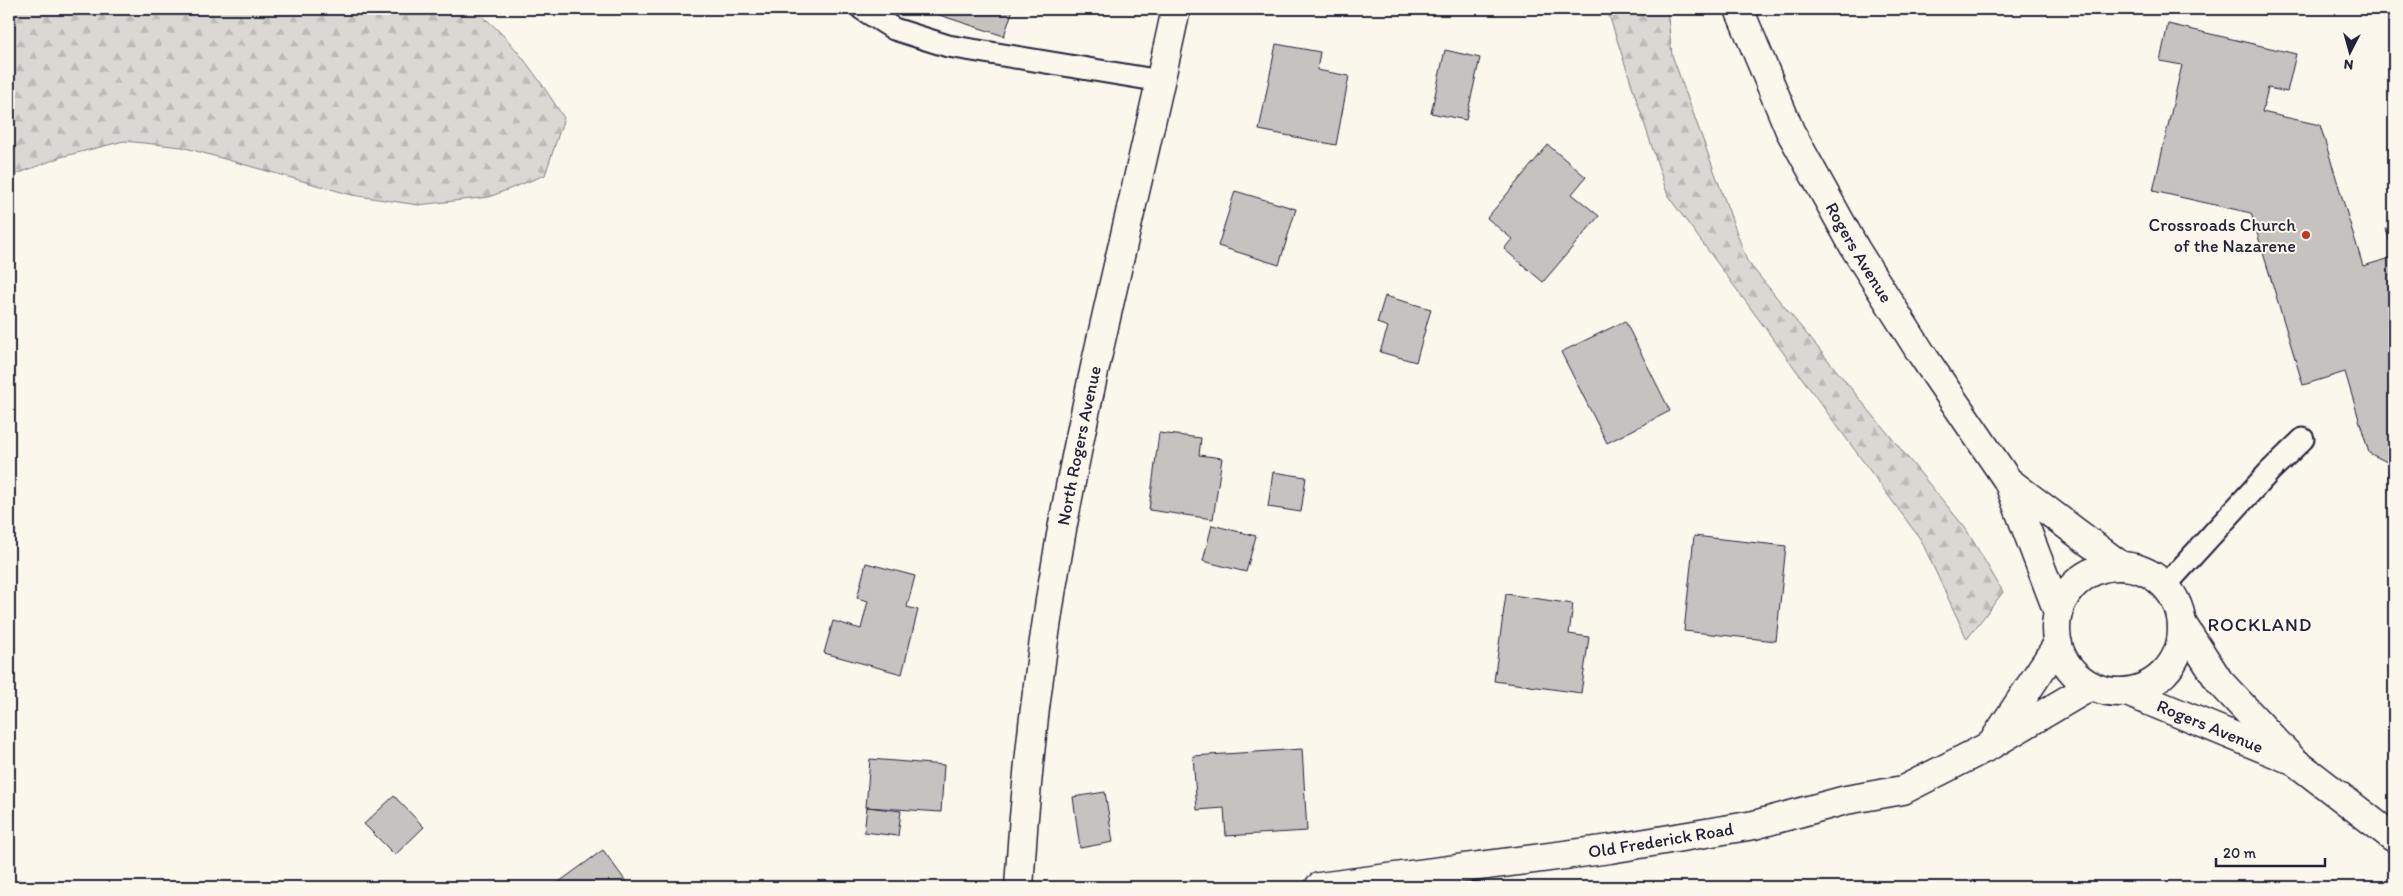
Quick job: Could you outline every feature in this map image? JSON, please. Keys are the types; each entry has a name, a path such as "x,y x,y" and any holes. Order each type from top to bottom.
{"street":[{"name":"North Rogers Avenue","path":"1019,887 1034,712 1060,535 1176,9"},
{"name":"Rogers Avenue","path":"1739,9 1790,131 1856,250 1921,353 2008,481 2058,612"},
{"name":"Rogers Avenue","path":"2008,481 2121,566"},
{"path":"2121,566 2137,569 2152,575 2165,586 2180,611 2183,625 2180,649 2168,670 2149,685 2127,692 2108,691 2091,686 2076,675 2064,661 2058,644 2056,628 2058,612 2065,596 2082,579 2104,568 2121,566"},
{"name":"Rogers Avenue","path":"2183,625 2219,681 2294,761 2394,838"},
{"name":"Old Frederick Road","path":"1991,745 2058,644"},
{"name":"Old Frederick Road","path":"1319,887 1610,850 1754,825 1846,800 1904,790 1991,745 2091,686"},
{"name":"Rogers Avenue","path":"2127,692 2294,761"}],"lane":[{"path":"862,9 894,29 948,46 1161,81"},
{"path":"2165,586 2270,472 2303,440"}],"green space":[{"path":"9,9 473,9 512,45 534,73 564,118 545,175 489,197 418,205 352,195 182,147 124,141 61,157 9,177"},
{"path":"1607,9 1667,9 1672,55 1747,261 1966,529 2003,592 1967,639 1921,540 1668,196"}],"building":[{"path":"931,9 1013,9 1004,36 930,12"},
{"name":"Crossroads Church of the Nazarene","path":"2168,24 2296,54 2287,92 2268,88 2262,112 2320,125 2363,266 2394,257 2394,460 2387,462 2369,453 2345,372 2303,385 2251,213 2153,191 2182,65 2160,61"},
{"path":"1276,44 1320,52 1317,70 1349,76 1336,145 1259,130"},
{"path":"1445,50 1480,58 1466,120 1431,113"},
{"path":"1548,145 1586,177 1572,194 1599,216 1543,282 1504,249 1512,239 1487,218"},
{"path":"1235,191 1296,209 1279,265 1218,246"},
{"path":"2394,226 2394,255 2386,229"},
{"path":"1385,296 1431,309 1416,362 1380,352 1388,327 1377,323"},
{"path":"1625,321 1670,411 1607,443 1561,352"},
{"path":"1159,433 1201,438 1199,455 1222,458 1213,519 1149,510"},
{"path":"1273,472 1306,477 1301,512 1268,507"},
{"path":"1212,525 1256,536 1246,572 1203,561"},
{"path":"1694,536 1786,546 1776,641 1684,631"},
{"path":"866,563 915,576 907,607 918,610 902,674 824,653 833,621 861,629 868,601 857,598"},
{"path":"1506,594 1573,604 1569,634 1589,637 1581,693 1494,681"},
{"path":"1302,749 1307,831 1226,836 1224,808 1197,810 1193,756"},
{"path":"870,759 944,765 941,812 866,807"},
{"path":"1105,792 1113,842 1080,848 1073,797"},
{"path":"394,796 424,827 395,855 364,824"},
{"path":"867,807 901,811 898,836 864,832"},
{"path":"603,850 630,887 552,887"}],"place":[{"name":"Crossroads Church of the Nazarene","path":"2306,235"}],"district":[{"name":"ROCKLAND","path":"2260,624"}]}
